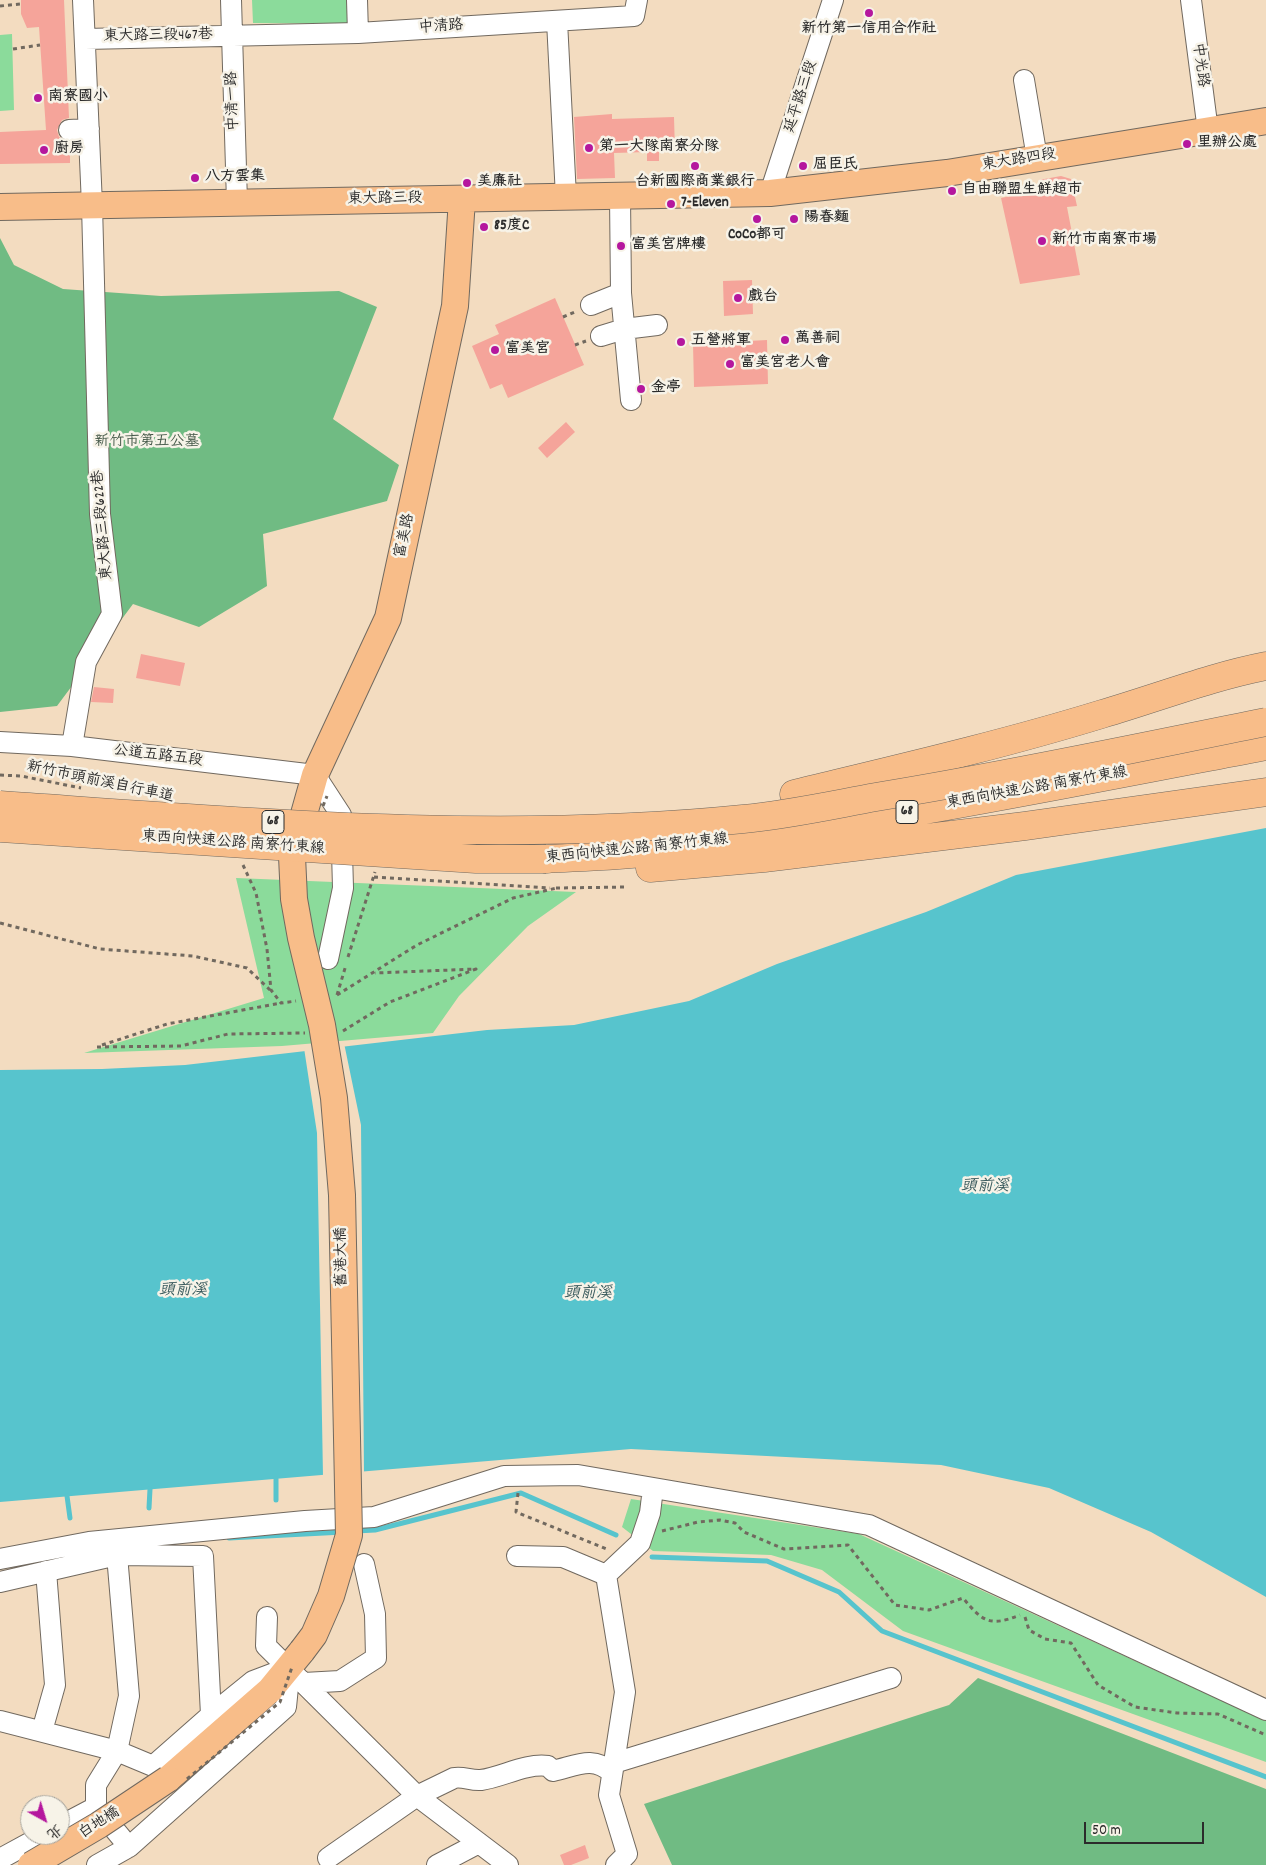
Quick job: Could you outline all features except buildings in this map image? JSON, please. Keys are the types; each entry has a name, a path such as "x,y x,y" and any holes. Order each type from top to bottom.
{"highway":[{"path":"547,831 685,814 794,794 933,760 1093,717 1232,672 1266,666"},
{"name":"東西向快速公路 南寮竹東線","path":"0,805 377,828 547,831 649,827 747,819 944,786 1266,722"},
{"name":"東西向快速公路 南寮竹東線","path":"0,828 476,859 546,860 649,852 792,832 1266,746"},
{"path":"546,860 600,869 683,866 1005,828 1266,792"}],"main road":[{"name":"東大路四段","path":"770,193 947,173 1266,121"},
{"name":"東大路三段","path":"0,207 770,193"},
{"name":"富美路","path":"292,856 321,795 388,618 455,306 462,199"},
{"name":"舊港大橋","path":"176,1781 270,1690 299,1666 331,1596 345,1552 349,1526 342,1195 334,1098 322,1025 301,938 294,899 292,856"},
{"name":"白地橋","path":"31,1865 176,1781"}],"street":[{"name":"東大路三段467巷","path":"83,0 85,39 79,129 92,205"},
{"name":"中清一路","path":"231,0 237,202"},
{"path":"357,0 358,33"},
{"name":"中清路","path":"232,36 358,33 634,16 637,0"},
{"name":"延平路三段","path":"770,193 833,0"},
{"name":"中光路","path":"1191,0 1208,131"},
{"path":"557,21 566,197"},
{"name":"東大路三段467巷","path":"85,39 232,36"},
{"path":"1024,80 1037,158"},
{"path":"620,196 621,293 631,400"},
{"name":"東大路三段622巷","path":"72,746 86,662 112,614 100,514 92,205"},
{"path":"592,306 621,293"},
{"path":"601,336 624,329 658,325"},
{"name":"公道五路五段","path":"0,742 72,746 321,795"},
{"path":"321,795 341,815 343,888 328,959"},
{"path":"0,1559 89,1542 305,1521 374,1517 504,1476 578,1475 869,1526 1266,1710"},
{"path":"606,1575 640,1543 650,1512 653,1488"},
{"path":"0,1582 117,1555 203,1556 211,1715"},
{"path":"117,1555 129,1696 117,1751 96,1785 96,1807 129,1847"},
{"path":"517,1556 563,1557 606,1575"},
{"path":"268,1617 266,1646 299,1666 340,1681 376,1658 375,1614 364,1564"},
{"path":"42,1732 55,1685 46,1571"},
{"path":"606,1575 625,1692 609,1795 627,1854 616,1865"},
{"path":"0,1721 117,1751 154,1766 211,1715 254,1681 299,1666"},
{"path":"299,1666 417,1796 508,1865"},
{"path":"97,1865 129,1847 286,1706 299,1666"},
{"path":"328,1858 417,1796 460,1776 472,1780 482,1780 534,1766 548,1766 553,1771 594,1762 613,1768 891,1678"},
{"path":"70,1821 96,1807"},
{"path":"437,1865 479,1843"},
{"path":"0,1859 26,1845"}],"path":[{"path":"0,6 21,4"},
{"path":"12,49 40,45"},
{"name":"新竹市頭前溪自行車道","path":"0,776 21,776 82,788"},
{"path":"241,860 256,893 267,949 271,990"},
{"path":"374,877 556,888 628,887"},
{"path":"327,997 336,996 417,945 513,898 556,888"},
{"path":"0,923 100,949 194,956 247,968 271,990 281,1003"},
{"path":"97,1047 167,1024 300,1000"},
{"path":"518,1500 516,1512 626,1556"},
{"path":"644,1530 659,1532 698,1522 720,1520 734,1523 744,1532 784,1549 848,1545 895,1605 929,1610 963,1598 980,1618 1002,1622 1024,1614 1029,1630 1045,1639 1070,1643 1098,1685 1135,1707 1177,1713 1218,1714 1266,1735"},
{"path":"176,1781 280,1702 299,1666"}],"green space":[{"path":"252,0 350,0 350,24 253,23"},
{"path":"12,34 14,110 0,111 0,35"},
{"name":"新竹市第五公墓","path":"0,238 14,265 63,289 161,296 339,291 377,307 333,419 399,465 387,501 263,534 267,586 199,627 133,604 57,706 0,712"},
{"path":"236,878 576,892 528,926 459,996 433,1033 282,1046 84,1053 264,998"},
{"path":"631,1499 859,1534 1266,1721 1266,1762 903,1631 822,1570 771,1555 653,1551 622,1527"},
{"path":"978,1678 1266,1789 1266,1865 672,1865 644,1804 949,1705"}],"water":[{"name":"頭前溪","path":"1266,828 1266,1597 1151,1532 1049,1488 941,1465 631,1449 0,1502 0,1070 102,1069 185,1065 487,1030 574,1025 689,1001 777,964 926,912 1016,875"}],"pier":[{"path":"344,1043 361,1125 364,1474 323,1477 317,1133 304,1048"}],"waterway":[{"path":"276,1479 276,1500"},
{"path":"149,1508 150,1489"},
{"path":"356,1531 375,1530 521,1493 616,1535"},
{"path":"67,1496 70,1518"},
{"path":"229,1538 343,1532"},
{"path":"652,1557 767,1561 839,1592 882,1631 1266,1777"}],"place":[{"name":"新竹第一信用合作社","path":"869,13"},
{"name":"南寮國小","path":"38,98"},
{"name":"里辦公處","path":"1187,144"},
{"name":"第一大隊南寮分隊","path":"589,148"},
{"name":"廚房","path":"44,150"},
{"name":"台新國際商業銀行","path":"695,166"},
{"name":"屈臣氏","path":"803,166"},
{"name":"八方雲集","path":"195,178"},
{"name":"美廉社","path":"467,183"},
{"name":"自由聯盟生鮮超市","path":"952,191"},
{"name":"7-Eleven","path":"671,204"},
{"name":"CoCo都可","path":"757,219"},
{"name":"陽春麵","path":"794,219"},
{"name":"85度C","path":"484,227"},
{"name":"新竹市南寮市場","path":"1042,241"},
{"name":"富美宮牌樓","path":"621,246"},
{"name":"戲台","path":"738,298"},
{"name":"萬善祠","path":"785,340"},
{"name":"五營將軍","path":"681,342"},
{"name":"富美宮","path":"495,350"},
{"name":"富美宮老人會","path":"730,364"},
{"name":"金亭","path":"641,389"}]}
